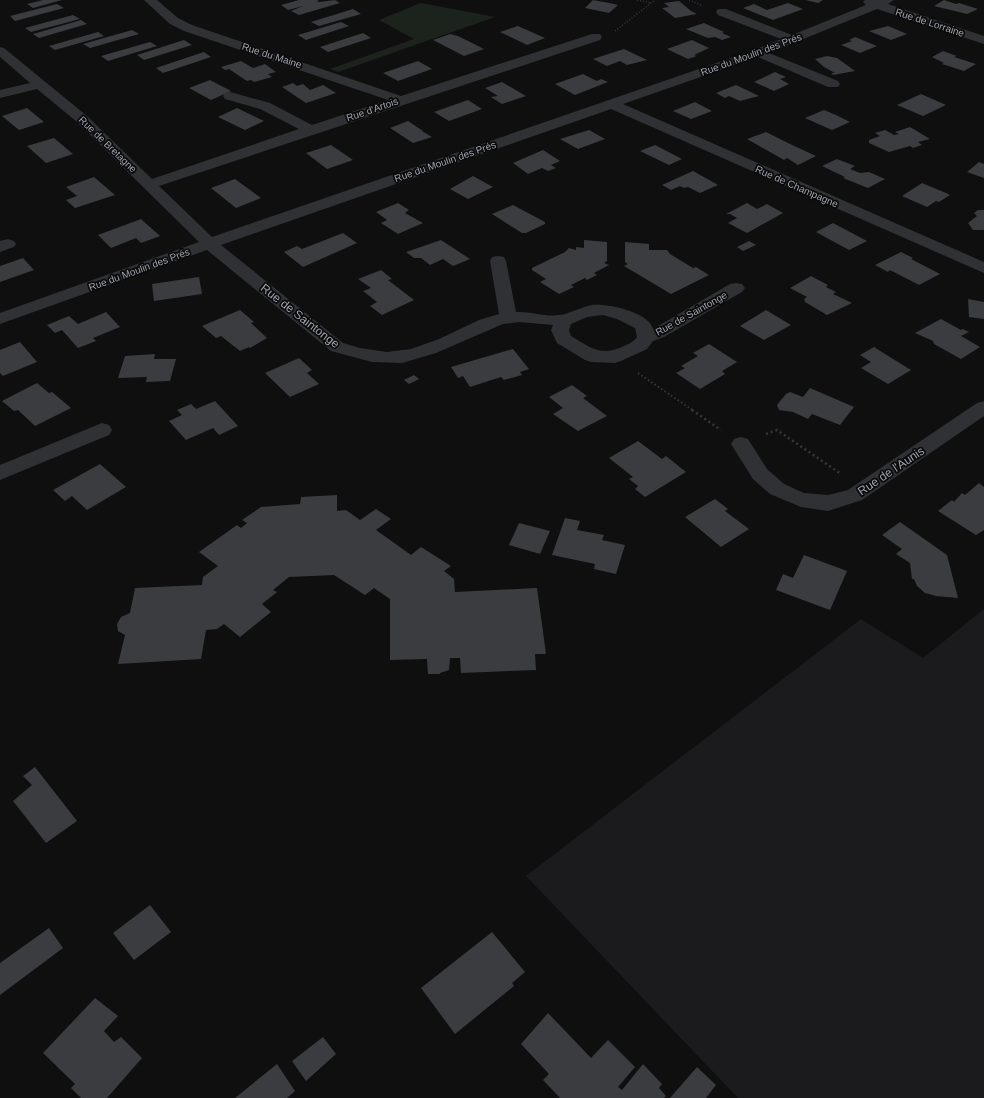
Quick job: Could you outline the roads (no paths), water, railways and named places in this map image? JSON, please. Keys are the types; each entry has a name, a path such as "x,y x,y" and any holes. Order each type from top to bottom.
{"street":[{"name":"Rue du Maine","path":"150,0 174,22 188,28 401,100"},
{"name":"Rue du Moulin des Prés","path":"0,319 210,244 758,53 877,2"},
{"name":"Rue de Lorraine","path":"877,2 984,40"},
{"path":"722,12 792,39"},
{"name":"Rue d'Artois","path":"150,184 401,100 596,37"},
{"name":"Rue de Bretagne","path":"0,51 82,119 210,244"},
{"path":"758,53 833,84"},
{"path":"0,94 40,84"},
{"path":"230,96 265,106 311,130"},
{"name":"Rue de Champagne","path":"611,104 984,268"},
{"name":"Rue de Saintonge","path":"210,244 337,347 361,356 404,358 427,352 493,321 508,317 563,321 577,313 598,310 614,311 629,316 643,325 646,337"},
{"path":"498,261 508,317"},
{"name":"Rue de Saintonge","path":"563,321 560,330 563,339 591,356 615,357 641,345 646,337 658,332 736,288"},
{"name":"Rue de l'Aunis","path":"741,444 760,474 777,489 801,500 828,503 855,495 984,407"},
{"path":"0,473 102,430"}]}
